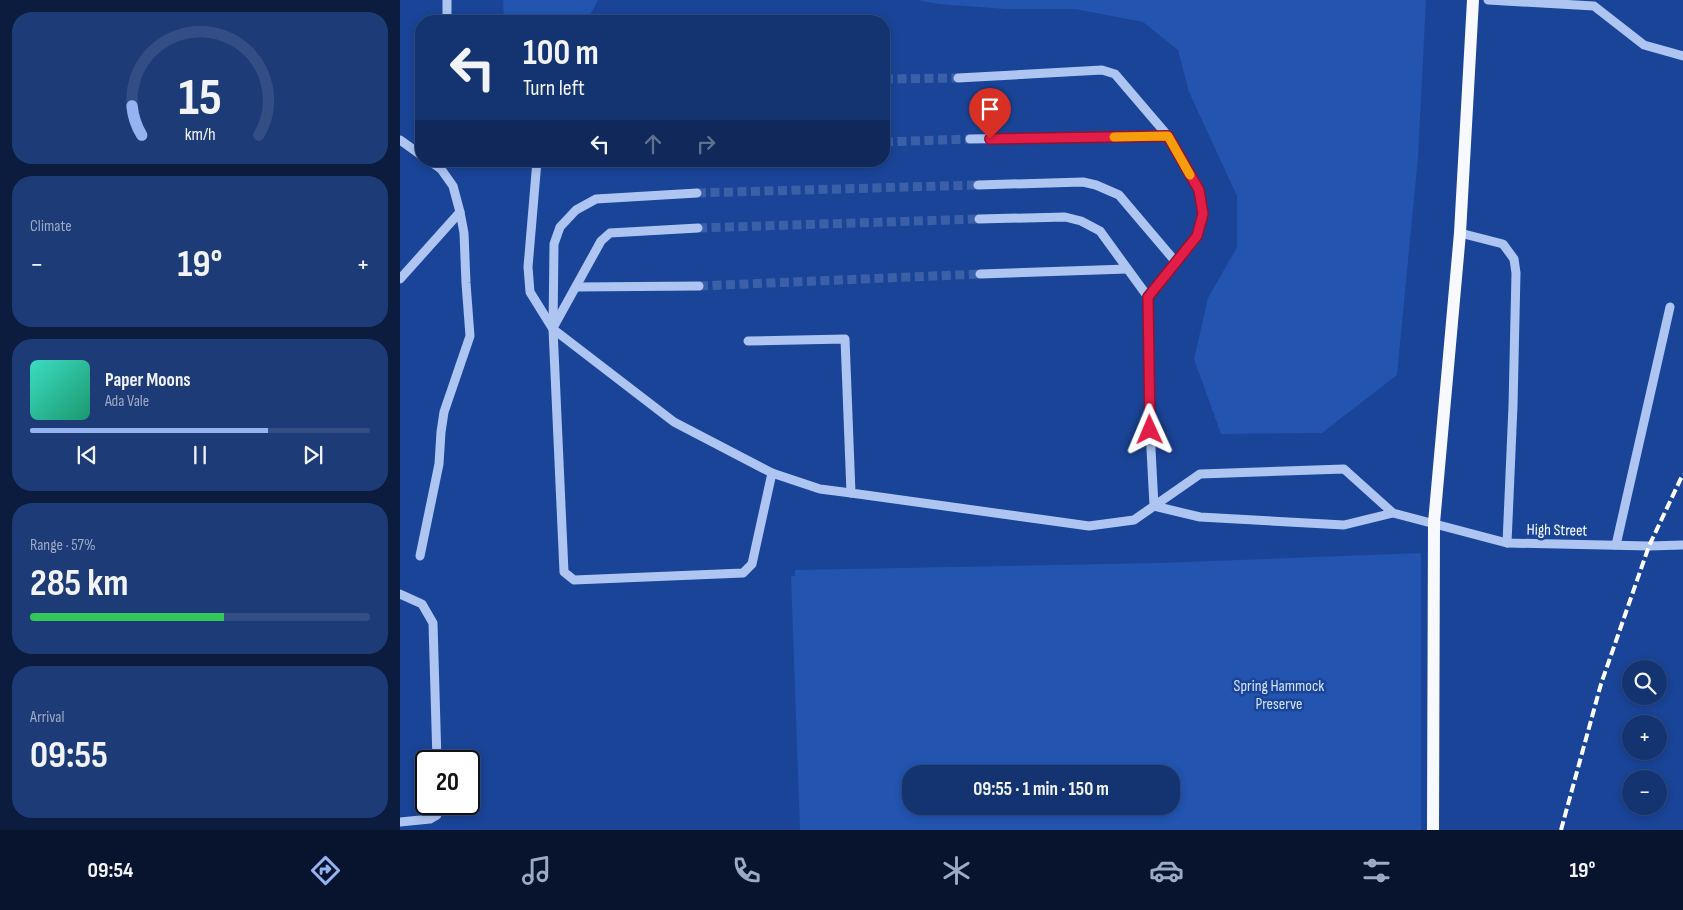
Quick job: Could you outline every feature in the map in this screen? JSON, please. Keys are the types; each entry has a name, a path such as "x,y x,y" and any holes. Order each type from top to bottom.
{"main road":[{"path":"1433,830 1434,523 1460,233 1473,0"}],"street":[{"path":"447,0 447,15"},
{"path":"1488,0 1594,6 1644,45 1683,56"},
{"path":"958,78 1102,70 1115,74 1168,136 1199,190 1203,214 1197,236 1148,297"},
{"path":"970,140 1168,136"},
{"path":"400,140 415,151"},
{"path":"420,556 439,464 444,412 470,336 464,233 453,186 442,167"},
{"path":"536,167 528,267 530,292 553,329 674,422 772,473 820,489 1089,526 1134,520 1200,474 1344,469 1392,513"},
{"path":"978,185 1083,182 1096,186 1119,195 1175,261"},
{"path":"697,193 596,199 576,210 560,227 554,244 553,329 564,572 574,580 742,573 752,564 772,473"},
{"path":"400,280 460,212"},
{"path":"979,219 1065,217 1081,221 1100,231 1148,297 1154,506"},
{"path":"553,329 601,241 610,233 698,228"},
{"path":"1460,233 1502,244 1514,259 1516,273 1513,406 1507,543"},
{"path":"980,274 1127,269"},
{"path":"576,287 699,286"},
{"path":"1616,545 1670,307"},
{"path":"748,341 844,339 851,493"},
{"path":"1154,506 1200,517 1344,525 1392,513"},
{"name":"High Street","path":"1392,513 1507,543 1683,545"},
{"path":"400,594 422,604 432,622 437,750"},
{"path":"400,822 430,819 437,815"}],"green space":[{"path":"503,0 598,0 590,15 504,15"},
{"path":"917,0 1426,0 1418,157 1397,375 1322,433 1221,434 1194,359 1208,298 1237,247 1237,196 1189,92 1178,50 1143,22 1075,9 1005,9 939,4"},
{"name":"Spring Hammock Preserve","path":"1421,553 1421,830 800,830 791,576 795,576 795,570 1158,563"}],"tunnel":[{"path":"890,79 958,78"},
{"path":"890,142 970,139"},
{"path":"697,193 978,185"},
{"path":"698,228 979,219"},
{"path":"699,286 980,274"}],"railway":[{"path":"1561,830 1601,684 1649,546 1683,474"}],"slow traffic":[{"path":"1114,137 1168,136 1190,175"}],"route":[{"path":"990,139 1168,136 1199,190 1203,214 1197,236 1148,297 1150,430"}]}
